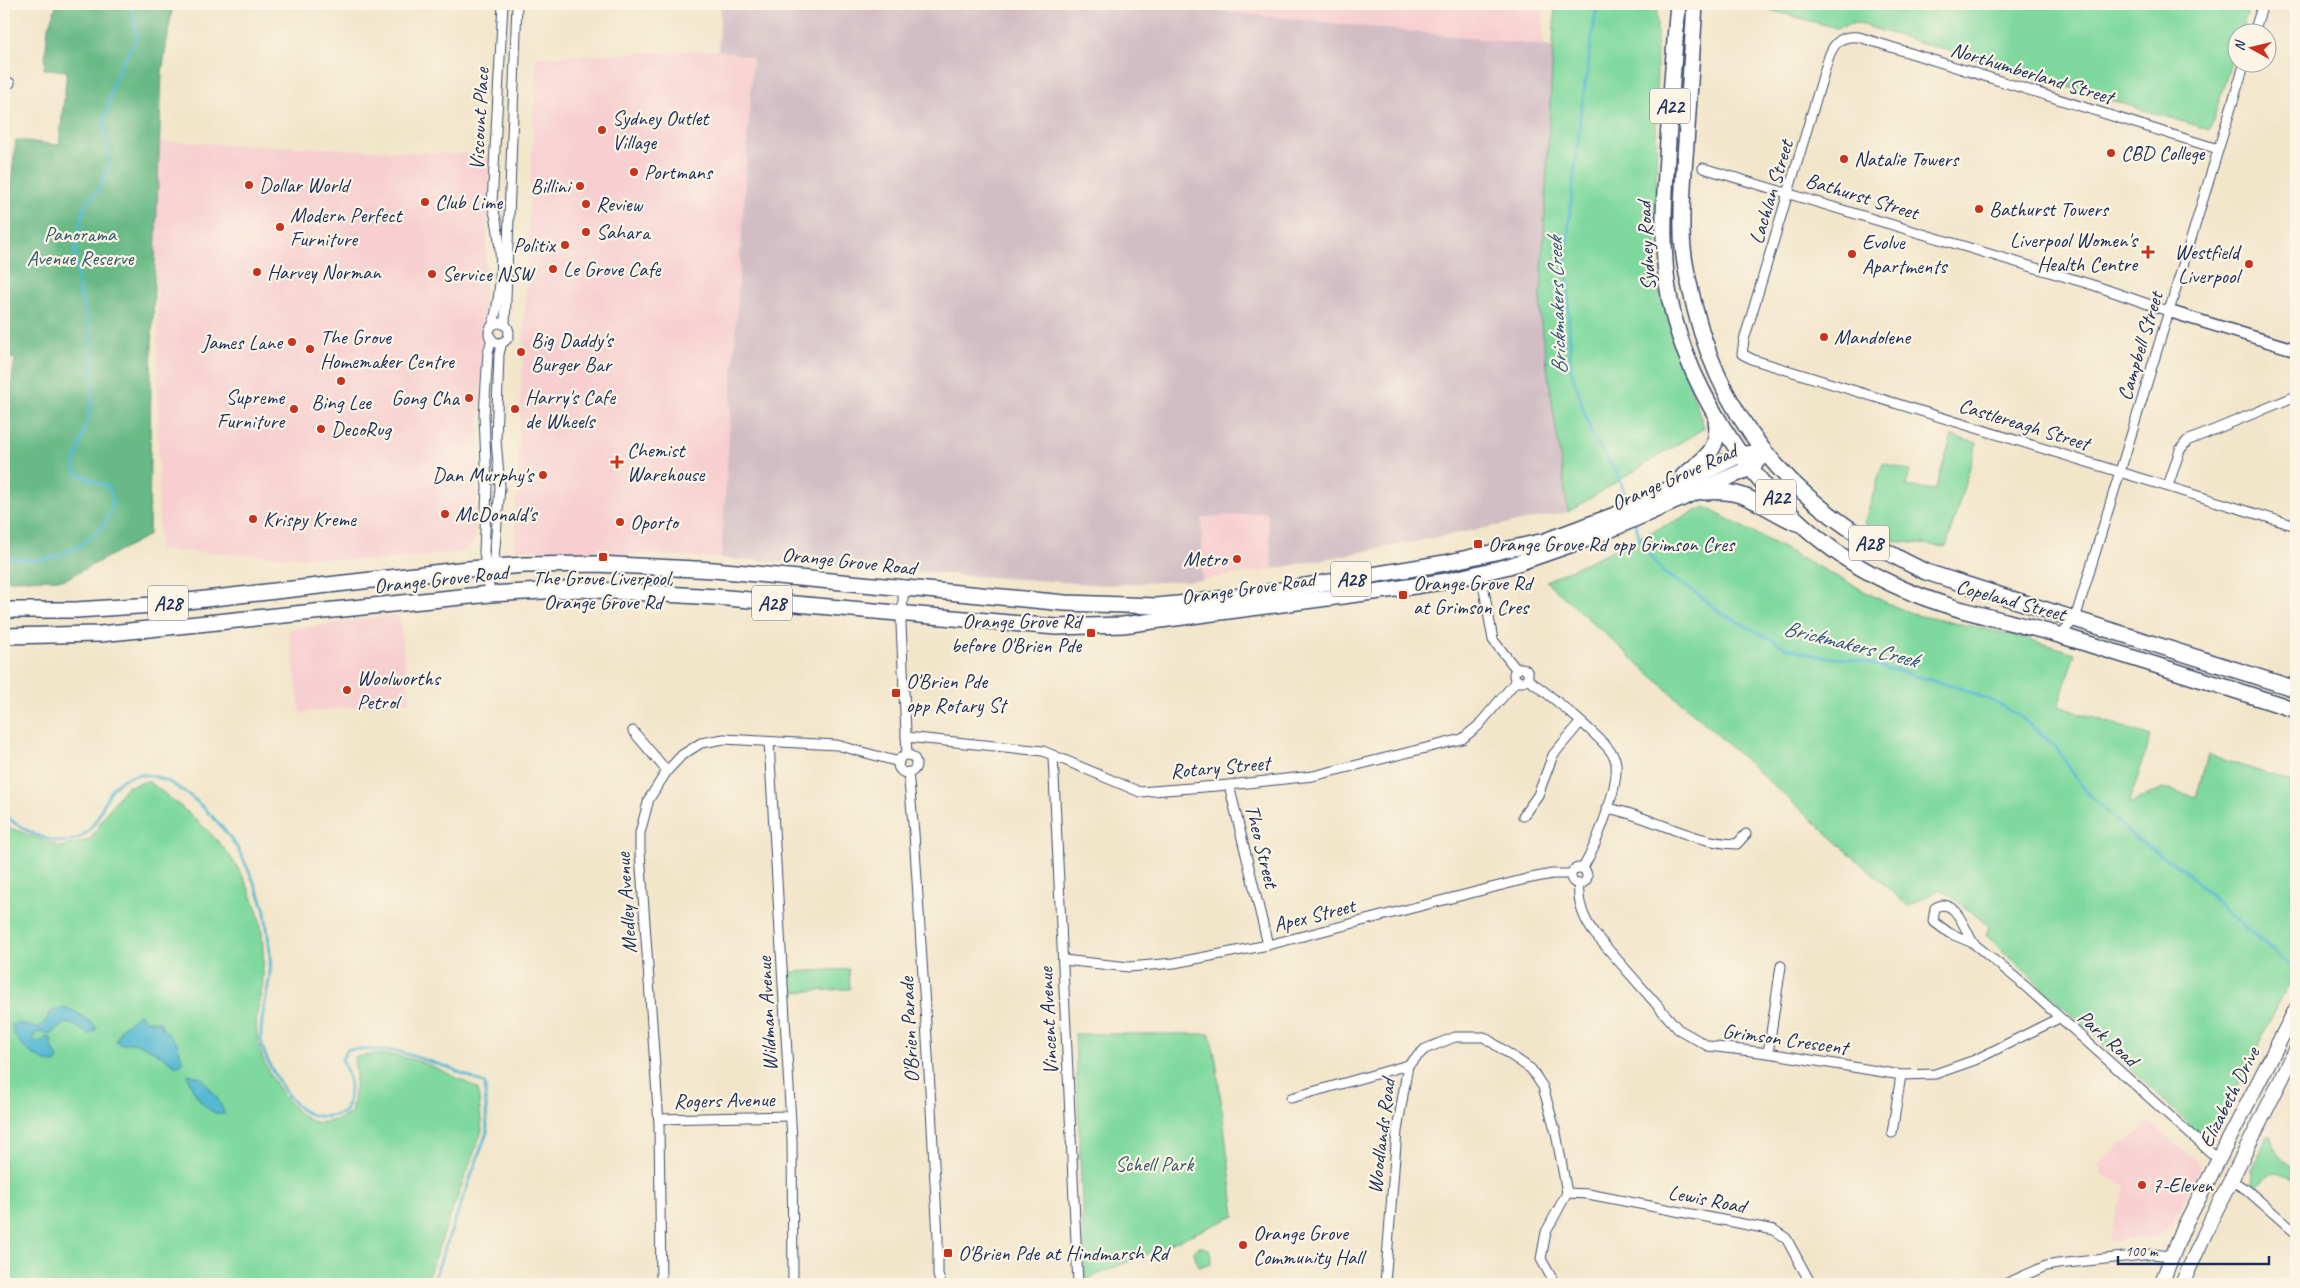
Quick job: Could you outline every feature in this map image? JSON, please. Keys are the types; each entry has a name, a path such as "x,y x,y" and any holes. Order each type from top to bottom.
{"highway":[{"name":"Sydney Road","path":"1678,4 1663,208 1663,245 1668,286 1675,321 1701,388 1715,415 1752,467"},
{"name":"Sydney Road","path":"1695,4 1682,208 1684,256 1699,325 1713,365 1727,395 1764,452"},
{"path":"1662,493 1700,463 1713,449 1718,434 1715,415"},
{"name":"Orange Grove Road","path":"1642,509 1662,493 1742,454 1764,452"},
{"name":"Orange Grove Road","path":"4,636 100,634 490,594 579,589 612,590 1056,626 1123,625 1388,590 1481,573 1556,550 1642,509 1694,493 1752,467 1764,452"},
{"name":"Copeland Street","path":"1764,452 1815,504 1845,527 1886,553 1946,579 2296,689"},
{"name":"Copeland Street","path":"1752,467 1760,480 1803,526 1851,562 1903,589 1984,616 2060,635 2296,710"},
{"name":"A28","path":"1694,493 1716,491 1741,494 1754,499 1777,514 1803,526"},
{"name":"Orange Grove Road","path":"4,610 76,610 153,605 490,567 597,564 714,570 1065,603 1156,606 1276,591 1493,554 1544,542 1618,520"}],"main road":[{"name":"Elizabeth Drive","path":"2161,1284 2189,1218 2296,1009"},
{"name":"Elizabeth Drive","path":"2182,1284 2191,1262 2295,1057"},
{"path":"2189,1218 2198,1214 2205,1206 2222,1179 2232,1181"},
{"path":"2172,1256 2191,1262"}],"street":[{"name":"Viscount Place","path":"494,325 499,304 501,254 498,227 492,203 503,4"},
{"name":"Viscount Place","path":"505,325 517,4"},
{"path":"2257,22 2263,4"},
{"name":"Northumberland Street","path":"1836,42 1851,36 1859,38 2218,149"},
{"name":"Lachlan Street","path":"1742,354 1744,340 1829,56 1836,42"},
{"name":"Campbell Street","path":"2060,635 2075,618 2242,72"},
{"name":"Bathurst Street","path":"1703,168 2096,286 2168,311 2296,350"},
{"path":"490,594 490,567 500,487 496,440 498,354 497,341 490,333 494,325 499,323 505,325 509,330 508,336 497,341"},
{"name":"Castlereagh Street","path":"1742,354 1754,360 2296,526"},
{"path":"2168,486 2180,450 2187,441 2296,395"},
{"path":"1481,573 1493,640 1518,670"},
{"path":"904,588 901,614 907,755"},
{"path":"1518,670 1523,669 1526,671 1527,679 1548,694 1609,749 1615,760 1616,780 1590,856 1583,868"},
{"path":"1518,670 1515,675 1517,680 1522,682 1527,679"},
{"name":"Rotary Street","path":"906,737 1043,751 1140,792 1229,785 1313,776 1462,738 1478,726 1517,680"},
{"path":"1523,816 1538,795 1553,755 1580,723"},
{"path":"633,731 667,771"},
{"name":"Medley Avenue","path":"661,1284 659,1119 640,833 649,799 667,771 682,755 701,743 724,739 837,746 899,762"},
{"name":"Wildman Avenue","path":"769,742 790,1116 794,1284"},
{"path":"907,755 914,759 916,765 913,770 908,772 901,770 899,762 902,757 907,755"},
{"name":"Vincent Avenue","path":"1053,756 1078,1284"},
{"name":"O'Brien Parade","path":"908,772 914,833 928,1062 938,1238 938,1275 941,1284"},
{"name":"Theo Street","path":"1229,785 1268,945"},
{"path":"1607,808 1696,839 1719,844 1737,844 1746,834"},
{"path":"1583,868 1587,874 1587,879 1584,883 1578,884 1573,880 1572,874 1575,869 1583,868"},
{"name":"Apex Street","path":"1063,960 1129,967 1174,963 1268,945 1526,879 1552,874 1572,874"},
{"name":"Grimson Crescent","path":"1578,884 1581,906 1590,927 1678,1029 1708,1046 1768,1053 1901,1075 1935,1074 1975,1060 2059,1018"},
{"name":"Park Road","path":"1972,942 1953,909 1946,905 1939,905 1934,908 1933,921 1939,927 1972,942 2017,979 2219,1160"},
{"path":"1768,1053 1781,966"},
{"name":"Woodlands Road","path":"1385,1284 1397,1131 1408,1065 1425,1048 1454,1037 1484,1037 1531,1069 1543,1087 1556,1133 1567,1194"},
{"path":"2276,1048 2295,1057"},
{"path":"1291,1098 1408,1065"},
{"path":"1892,1133 1901,1075"},
{"name":"Rogers Avenue","path":"659,1119 790,1116"},
{"path":"2232,1181 2247,1190 2296,1233"},
{"path":"1555,1284 1541,1259 1546,1232 1567,1194"},
{"name":"Lewis Road","path":"1567,1194 1588,1194 1774,1230 1786,1238 1811,1284"},
{"path":"2005,1284 2046,1266 2152,1254 2172,1256"}],"shaded area":[{"path":"721,4 1171,4 1172,6 1554,47 1540,317 1568,512 1273,569 1267,512 1202,518 1202,580 1104,585 721,558 753,57 718,50"},
{"path":"1208,4 1544,4 1543,47 1207,10"},
{"path":"718,50 753,56 721,558 514,549 536,57"},
{"path":"156,141 490,155 475,530 474,541 467,549 461,552 375,561 159,550"},
{"path":"1267,512 1273,569 1202,580 1202,518"},
{"path":"399,615 410,701 300,713 289,629"},
{"path":"2150,1122 2201,1165 2174,1221 2165,1232 2154,1237 2108,1242 2125,1186 2102,1174 2098,1163"}],"green space":[{"name":"Panorama Avenue Reserve","path":"57,4 173,4 162,72 151,372 149,535 66,579 4,580 4,432 15,359 4,357 4,242 16,140 59,145 67,71 44,69 48,27"},
{"path":"1555,4 1657,4 1656,281 1704,428 1568,512 1540,317"},
{"path":"1748,4 2250,4 2244,22 2228,22 2228,72 2210,130 1856,23 1836,28"},
{"path":"1952,436 1977,443 1946,547 1896,541 1864,523 1883,463 1910,471 1906,486 1935,490"},
{"path":"1705,507 1887,603 1916,615 2009,634 2075,653 2058,706 2151,736 2129,804 2163,788 2196,797 2208,755 2296,783 2296,970 2211,1138 2203,1137 1986,935 1989,926 1941,889 1908,906 1546,581"},
{"path":"148,781 201,824 216,839 241,874 251,894 259,917 263,947 263,982 256,1027 260,1050 275,1083 304,1117 317,1122 324,1122 351,1114 356,1079 354,1057 382,1054 407,1058 444,1071 478,1089 482,1131 425,1284 4,1284 4,824 60,847 90,840 107,812 126,787"},
{"path":"849,969 850,989 791,992 790,972"},
{"name":"Schell Park","path":"1075,1034 1210,1034 1216,1060 1235,1216 1085,1280"},
{"path":"2269,1133 2276,1151 2296,1170 2296,1183 2279,1172 2270,1175 2254,1189 2251,1170"},
{"path":"1197,1247 1204,1247 1210,1251 1211,1263 1198,1267 1194,1252"}],"water":[{"path":"64,1007 82,1016 97,1029 89,1034 74,1025 65,1023 52,1034 37,1033 33,1038 38,1043 44,1041 46,1037 51,1038 52,1047 58,1059 56,1063 42,1060 22,1045 13,1032 12,1025 16,1023 38,1028 45,1022 50,1012"},
{"path":"139,1014 145,1020 160,1022 162,1028 177,1043 182,1063 176,1066 143,1046 132,1043 121,1045 116,1041 121,1029"},
{"path":"188,1074 202,1078 218,1099 224,1114 218,1114 205,1106 195,1094"}],"waterway":[{"path":"4,556 30,560 41,560 58,556 83,543 95,534 104,524 110,512 112,500 109,487 77,474 74,466 92,402 93,380 91,332 79,292 75,253 84,207 100,187 109,167 104,124 114,80 137,37 131,4"},
{"name":"Brickmakers Creek","path":"1597,4 1581,112 1566,251 1571,370 1591,433 1619,477 1628,503"},
{"name":"Brickmakers Creek","path":"1635,523 1643,547 1664,573 1693,591 1721,613 1785,647 1817,656 1855,660 1957,687 1992,701 2017,714 2055,746 2085,791 2136,839 2184,870 2230,915 2295,969"},
{"path":"4,815 25,829 49,840 73,840 84,835 93,825 114,787 133,776 150,776 166,781 183,790 198,803 225,831 237,848 263,906 269,942 270,965 261,1039 266,1057 277,1079 291,1099 305,1112 315,1116 335,1115 345,1112 350,1085 342,1059 348,1049 397,1051 450,1068 485,1084 487,1132 432,1284"}],"place":[{"name":"Sydney Outlet Village","path":"602,130"},
{"name":"CBD College","path":"2111,153"},
{"name":"Natalie Towers","path":"1844,159"},
{"name":"Portmans","path":"634,172"},
{"name":"Dollar World","path":"249,185"},
{"name":"Billini","path":"580,186"},
{"name":"Club Lime","path":"425,202"},
{"name":"Review","path":"586,204"},
{"name":"Bathurst Towers","path":"1979,209"},
{"name":"Modern Perfect Furniture","path":"280,227"},
{"name":"Sahara","path":"586,232"},
{"name":"Politix","path":"565,245"},
{"name":"Liverpool Women's Health Centre","path":"2148,252"},
{"name":"Evolve Apartments","path":"1852,254"},
{"name":"Westfield Liverpool","path":"2249,264"},
{"name":"Le Grove Cafe","path":"553,269"},
{"name":"Harvey Norman","path":"257,272"},
{"name":"Service NSW","path":"432,274"},
{"name":"Mandolene","path":"1824,337"},
{"name":"James Lane","path":"292,342"},
{"name":"The Grove Homemaker Centre","path":"310,349"},
{"name":"Big Daddy's Burger Bar","path":"521,352"},
{"name":"Bing Lee","path":"341,381"},
{"name":"Gong Cha","path":"469,398"},
{"name":"Supreme Furniture","path":"294,409"},
{"name":"Harry's Cafe de Wheels","path":"515,409"},
{"name":"DecoRug","path":"321,429"},
{"name":"Chemist Warehouse","path":"617,462"},
{"name":"Dan Murphy's","path":"543,475"},
{"name":"McDonald's","path":"445,514"},
{"name":"Krispy Kreme","path":"253,519"},
{"name":"Oporto","path":"620,522"},
{"name":"Orange Grove Rd opp Grimson Cres","path":"1478,544"},
{"name":"The Grove Liverpool, Orange Grove Rd","path":"603,557"},
{"name":"Metro","path":"1237,559"},
{"name":"Orange Grove Rd at Grimson Cres","path":"1403,595"},
{"name":"Orange Grove Rd before O'Brien Pde","path":"1091,633"},
{"name":"Woolworths Petrol","path":"347,690"},
{"name":"O'Brien Pde opp Rotary St","path":"896,693"},
{"name":"7-Eleven","path":"2142,1185"},
{"name":"Orange Grove Community Hall","path":"1243,1245"},
{"name":"O'Brien Pde at Hindmarsh Rd","path":"948,1253"}]}
